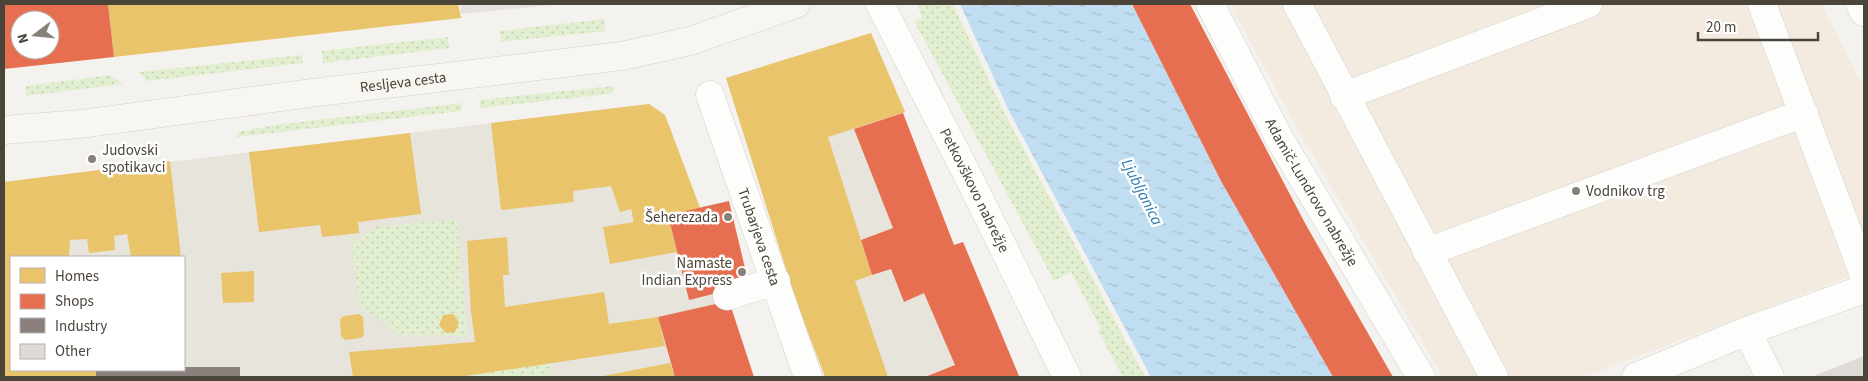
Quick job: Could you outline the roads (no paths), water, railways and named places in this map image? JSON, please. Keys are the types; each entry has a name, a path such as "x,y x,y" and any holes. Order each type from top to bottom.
{"main road":[{"name":"Resljeva cesta","path":"4,130 81,124 311,93 622,56 690,41 796,4"}],"street":[{"name":"Petkovškovo nabrežje","path":"880,4 972,184 1067,377"},
{"name":"Adamič-Lundrovo nabrežje","path":"1210,4 1279,138 1421,377"},
{"path":"1297,4 1494,377"},
{"path":"1344,96 1588,4"},
{"path":"1762,4 1864,275"},
{"path":"1860,4 1864,12"},
{"name":"Trubarjeva cesta","path":"710,95 808,377"},
{"path":"1427,252 1804,113"},
{"path":"727,296 776,282"},
{"path":"1636,377 1747,331 1864,289"},
{"path":"1747,331 1770,377"}],"water":[{"name":"Ljubljanica","path":"960,4 1132,4 1221,181 1333,377 1151,377 1008,109"}],"place":[{"name":"Judovski spotikavci","path":"92,159"},
{"name":"Vodnikov trg","path":"1576,191"},
{"name":"Šeherezada","path":"728,217"},
{"name":"Namaste Indian Express","path":"742,272"}]}
